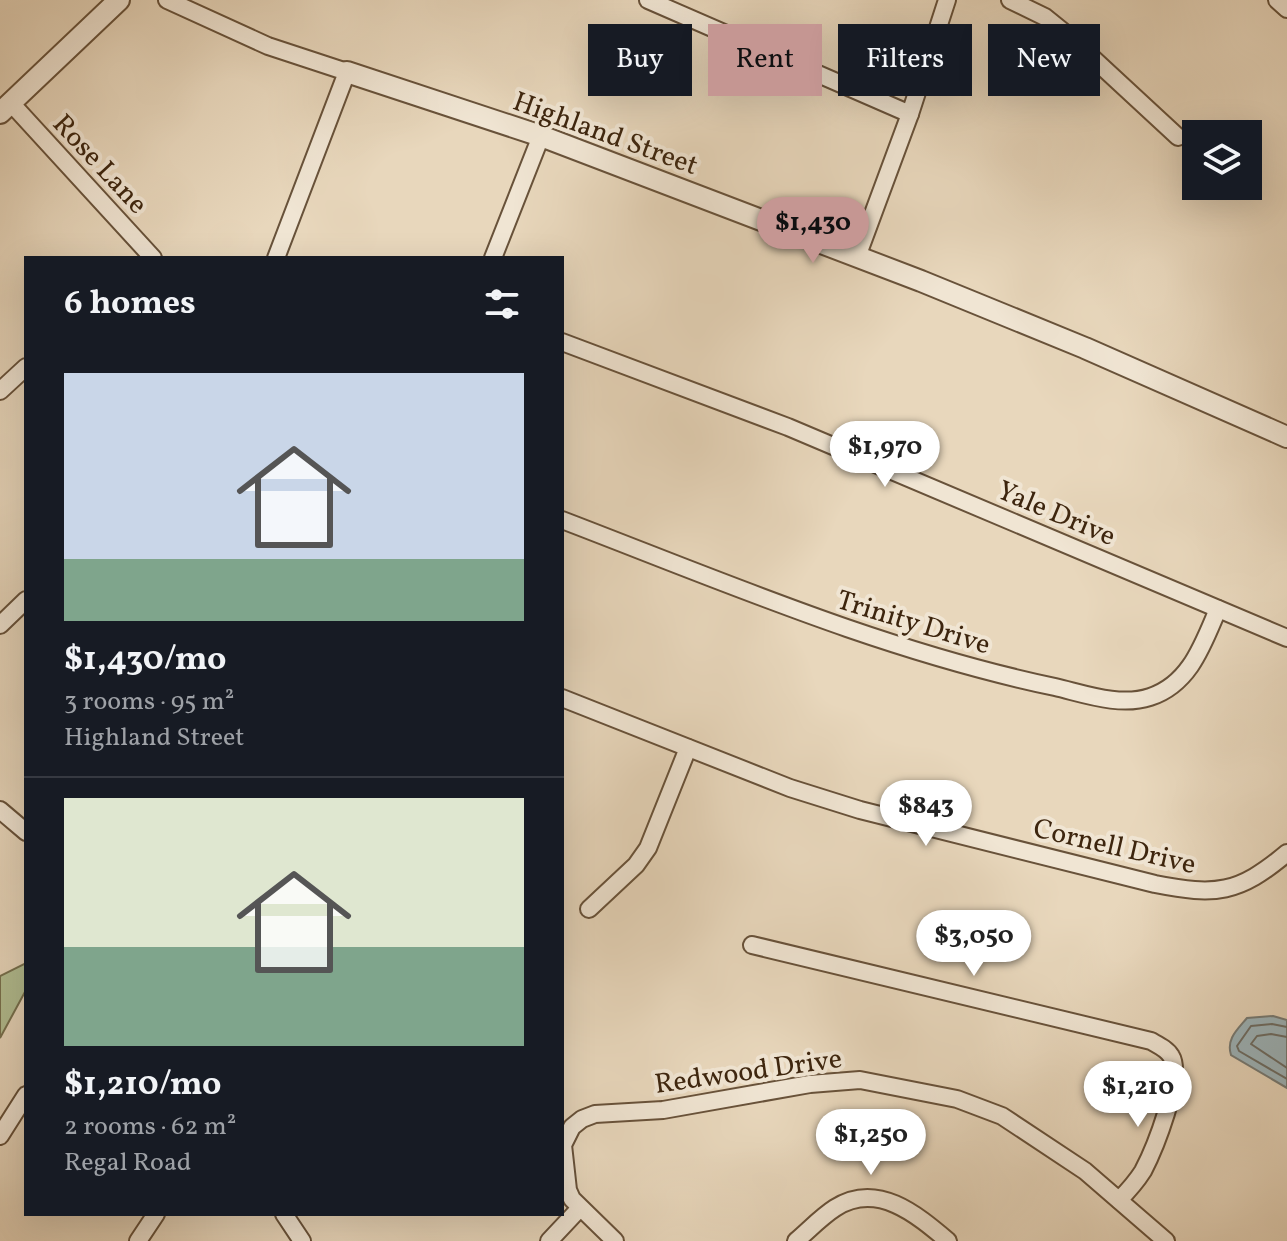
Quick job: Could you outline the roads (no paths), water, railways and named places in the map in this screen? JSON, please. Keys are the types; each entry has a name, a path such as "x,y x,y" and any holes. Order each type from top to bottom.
{"street":[{"path":"5,108 119,0"},
{"name":"Highland Street","path":"167,0 269,46 541,136 857,257 1059,337 1287,437"},
{"path":"648,0 910,114"},
{"path":"857,257 910,114 947,0"},
{"path":"1011,0 1045,17 1071,38 1178,137"},
{"path":"1277,0 1287,9"},
{"path":"277,256 347,72"},
{"name":"Rose Lane","path":"5,108 147,256"},
{"path":"494,256 541,136"},
{"name":"Yale Drive","path":"564,343 788,427 1218,609"},
{"path":"0,391 24,369"},
{"name":"Trinity Drive","path":"564,521 894,646 1114,700 1148,698 1167,689 1183,676 1199,654 1218,609"},
{"path":"0,625 24,602"},
{"path":"1218,609 1287,638"},
{"name":"Cornell Drive","path":"564,699 790,788 890,819 1180,889 1211,892 1239,885 1268,869 1287,853"},
{"path":"589,909 636,865 648,848 688,748"},
{"path":"0,810 24,830"},
{"path":"752,945 1151,1041 1171,1056 1174,1069 1172,1089 1144,1168 1119,1200"},
{"name":"Redwood Drive","path":"564,1143 572,1127 586,1117 615,1111 663,1110 810,1084 860,1080 957,1099 1002,1116 1072,1161 1166,1241"},
{"path":"0,1136 24,1098"},
{"name":"Redwood Drive","path":"564,1154 568,1190 580,1208"},
{"path":"796,1241 837,1207 850,1200 868,1197 894,1203 948,1241"},
{"path":"549,1241 580,1208 615,1241"},
{"path":"138,1241 155,1216"},
{"path":"285,1216 302,1241"}],"water":[{"path":"1273,1016 1287,1020 1287,1088 1231,1055 1233,1035 1247,1018"}]}
